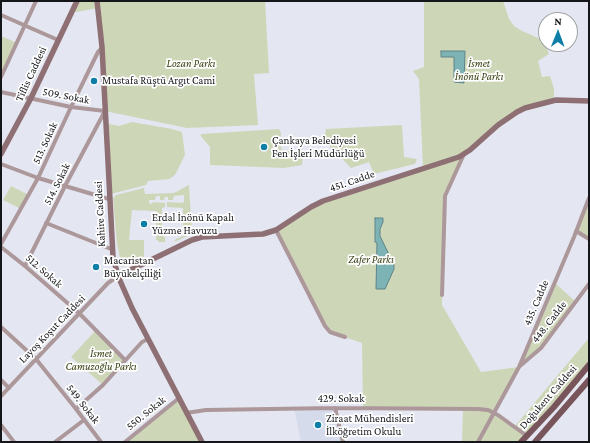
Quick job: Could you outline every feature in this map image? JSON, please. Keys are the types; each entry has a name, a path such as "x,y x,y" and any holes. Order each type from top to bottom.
{"main road":[{"name":"Doğukent Caddesi","path":"521,442 589,365"},
{"name":"Doğukent Caddesi","path":"535,442 589,380"}],"street":[{"path":"1,77 36,1"},
{"name":"Tiflis Caddesi","path":"1,154 31,98 77,1"},
{"name":"Kahire Caddesi","path":"97,1 102,47 112,249 118,276 132,308 201,442"},
{"path":"1,15 58,40"},
{"name":"513. Sokak","path":"1,246 38,178 71,106 98,52 102,47"},
{"name":"509. Sokak","path":"1,92 105,111"},
{"name":"451. Cadde","path":"118,276 202,236 263,234 276,230 323,201 459,157 498,124 516,112 556,100 589,100"},
{"name":"514. Sokak","path":"25,266 105,111"},
{"path":"442,295 445,196 465,153"},
{"path":"1,164 38,178 109,199"},
{"name":"435. Cadde","path":"478,442 519,367 589,198"},
{"path":"46,223 112,249"},
{"path":"276,230 325,326 330,332 344,337"},
{"path":"576,231 589,239"},
{"name":"512. Sokak","path":"1,246 79,313 125,360"},
{"name":"Layoş Koşut Caddesi","path":"1,396 108,283 118,276"},
{"name":"448. Cadde","path":"519,367 541,348 589,284"},
{"name":"549. Sokak","path":"1,327 36,359 101,442"},
{"path":"76,409 102,385 142,342 148,339"},
{"path":"1,380 9,388"},
{"name":"550. Sokak","path":"125,442 179,398"},
{"path":"335,408 343,442"},
{"name":"429. Sokak","path":"186,413 212,410 474,408 495,413"},
{"path":"495,413 527,436"},
{"path":"55,442 84,420"},
{"path":"1,425 14,442"}],"shaded area":[{"name":"Ziraat Mühendisleri İlköğretim Okulu","path":"294,408 335,408 343,442 301,442"}],"green space":[{"name":"Lozan Parkı","path":"77,1 265,1 269,73 254,74 258,125 187,128 105,111 98,8 71,13"},
{"name":"Zafer Parkı","path":"424,1 503,1 509,19 514,26 538,38 538,52 548,52 549,54 538,61 542,77 550,76 554,89 554,96 552,99 525,108 465,153 445,196 442,305 481,372 519,367 495,413 515,426 589,338 589,364 521,442 462,442 463,409 363,408 362,343 330,332 276,230 311,207 423,168 419,79 413,71 424,67"},
{"path":"1,36 17,43 1,74"},
{"path":"132,122 182,132 185,155 175,175 169,179 148,181 146,185 111,194 109,124 119,126"},
{"path":"402,125 404,157 417,159 415,164 374,174 369,162 351,168 324,140 326,129"},
{"path":"279,129 281,133 280,145 282,150 303,154 302,165 284,168 210,165 210,147 200,135 202,134"},
{"path":"189,185 192,234 174,242 176,239 183,236 183,208 167,207 167,202 182,203 184,202 184,195 174,196 173,200 168,200 168,197 165,197 164,200 160,200 160,196 156,196 155,200 149,200 149,203 165,203 165,207 162,208 162,236 165,237 165,242 158,242 158,240 156,240 156,211 132,210 129,240 144,240 144,257 122,267 117,244 113,198 116,195 144,188 145,194 174,193"},
{"path":"11,186 29,195 21,209 3,200"},
{"path":"589,198 589,239 576,231"},
{"path":"555,283 576,302 541,348 519,367"},
{"name":"İsmet Camuzoğlu Parkı","path":"96,330 125,360 103,385 71,357"},
{"path":"179,398 199,442 125,442"}],"water":[{"path":"441,51 465,51 464,83 454,82 454,57 441,57"},
{"path":"375,218 383,218 380,236 394,265 394,269 385,289 376,289 377,243 375,242"}],"place":[{"name":"Mustafa Rüştü Argıt Cami","path":"94,81"},
{"name":"Çankaya Belediyesi Fen İşleri Müdürlüğü","path":"264,147"},
{"name":"Erdal İnönü Kapalı Yüzme Havuzu","path":"144,224"},
{"name":"Macaristan Büyükelçiliği","path":"96,267"},
{"name":"Ziraat Mühendisleri İlköğretim Okulu","path":"318,425"}],"park label":[{"name":"İsmet İnönü Parkı","path":"479,70"}]}
